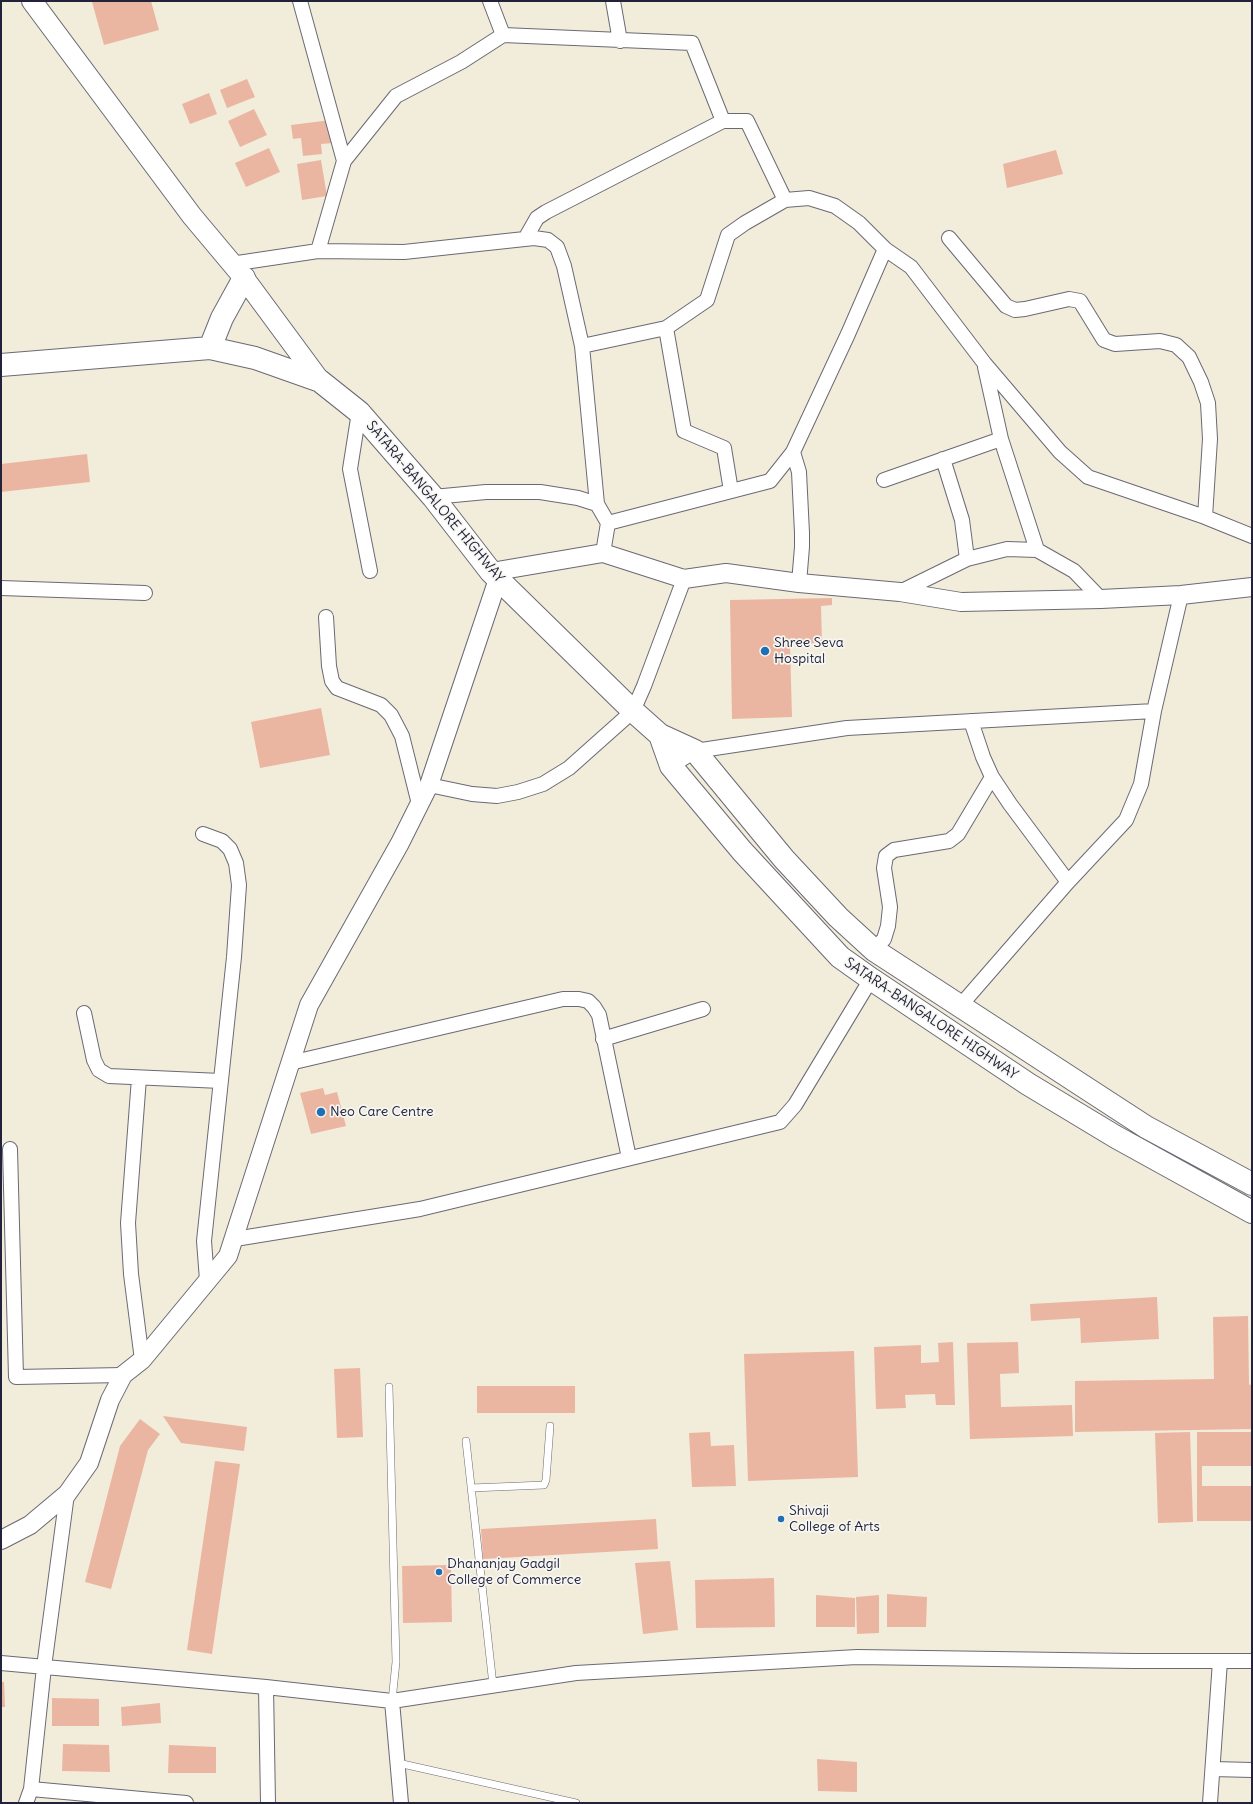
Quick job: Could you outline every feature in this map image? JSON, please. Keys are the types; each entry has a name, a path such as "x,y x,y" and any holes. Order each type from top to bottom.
{"main road":[{"path":"32,1 187,210 237,271 320,381"},
{"path":"210,348 222,318 237,271"},
{"name":"SATARA-BANGALORE HIGHWAY","path":"1,365 210,348 255,358 320,381 359,412 433,497 494,576 633,711 660,735 695,751 784,859 838,917 874,950 1146,1127 1249,1177"},
{"name":"SATARA-BANGALORE HIGHWAY","path":"660,735 670,766 742,851 840,957 870,979 1028,1084 1102,1129 1252,1212"}],"street":[{"path":"300,1 344,161"},
{"path":"490,1 503,35"},
{"path":"613,1 620,41"},
{"path":"318,251 344,161 396,96 461,62 503,35 692,43 723,121"},
{"path":"525,239 537,218 546,212 723,121 747,121 785,200"},
{"path":"582,346 666,328 707,300 728,235 745,223 785,200 809,198 836,206 859,223 885,249 911,267 985,364 1060,452 1088,477 1206,517 1252,536"},
{"path":"237,271 318,251 404,252 534,238 548,240 557,247 564,266 582,346 597,504 608,524 603,553"},
{"path":"949,238 1006,306 1014,310 1025,310 1070,299 1080,301 1104,340 1115,344 1160,342 1176,345 1189,357 1201,382 1208,403 1210,439 1206,517"},
{"path":"608,524 770,482 793,452 848,334 885,249"},
{"path":"666,328 684,431 724,448 731,491"},
{"path":"985,364 1001,439 1037,550"},
{"path":"359,412 350,469 370,571"},
{"path":"884,480 1001,439"},
{"path":"793,452 799,472 802,540 799,583"},
{"path":"943,459 962,520 966,559"},
{"path":"433,497 486,492 540,492 578,498 597,504"},
{"path":"900,592 966,559 1008,549 1037,550 1074,570 1101,599"},
{"path":"1,1540 30,1525 67,1494 89,1462 110,1400 123,1375 142,1360 228,1256 235,1239 309,1005 400,844 429,785 494,576 603,553 684,579 726,574 799,583 900,592 961,602 1101,599 1180,594 1252,587"},
{"path":"429,785 472,794 497,796 518,792 543,784 569,768 633,711 644,686 684,579"},
{"path":"1,588 145,593"},
{"path":"960,1006 1068,882 1126,820 1141,784 1154,711 1180,594"},
{"path":"326,617 329,666 332,681 337,688 381,704 391,715 402,736 420,804"},
{"path":"670,766 695,751 847,728 1154,711"},
{"path":"971,721 983,757 992,777 1010,804 1068,882"},
{"path":"874,950 884,939 888,926 890,907 884,868 886,856 894,850 949,841 958,834 992,777"},
{"path":"203,834 222,841 230,849 236,863 239,885 234,957 204,1241 208,1280"},
{"path":"235,1239 420,1209 780,1122 795,1105 870,979"},
{"path":"290,1063 563,999 588,1001 594,1007 598,1015 629,1158"},
{"path":"603,1039 703,1009"},
{"path":"84,1013 94,1060 99,1070 109,1076 221,1081"},
{"path":"139,1078 128,1223 131,1274 142,1360"},
{"path":"10,1149 16,1377 123,1375"},
{"path":"26,1803 31,1789 44,1667 67,1494"},
{"path":"1,1663 266,1687 392,1701 576,1674 857,1656 1252,1661"},
{"path":"1210,1803 1220,1661"},
{"path":"266,1687 268,1803"},
{"path":"392,1701 401,1803"},
{"path":"1212,1770 1252,1770"},
{"path":"31,1789 186,1803"}],"lane":[{"path":"390,1387 396,1662 392,1701"},
{"path":"471,1488 544,1485 546,1480 550,1426"},
{"path":"466,1441 493,1685"},
{"path":"398,1763 576,1803"}],"building":[{"path":"151,1 159,30 104,45 92,2"},
{"path":"247,79 255,97 227,108 220,90"},
{"path":"209,93 217,114 190,124 182,104"},
{"path":"254,109 267,135 240,147 228,121"},
{"path":"331,120 333,143 321,144 322,154 303,156 301,138 293,139 291,125"},
{"path":"269,148 280,172 246,187 235,163"},
{"path":"1056,150 1063,174 1007,188 1003,164"},
{"path":"321,160 327,196 302,200 297,164"},
{"path":"87,454 90,482 1,492 1,464"},
{"path":"832,598 832,605 821,606 822,643 790,644 792,717 732,719 730,600"},
{"path":"321,708 330,755 260,768 251,722"},
{"path":"323,1088 325,1095 337,1092 346,1126 311,1134 300,1093"},
{"path":"1157,1297 1159,1339 1081,1343 1080,1318 1031,1321 1030,1304"},
{"path":"1248,1316 1249,1385 1252,1384 1252,1429 1075,1432 1075,1381 1214,1379 1213,1317"},
{"path":"953,1342 955,1405 936,1405 935,1394 905,1395 906,1408 876,1409 874,1347 921,1345 921,1363 939,1362 938,1343"},
{"path":"1018,1342 1019,1373 1000,1374 1001,1407 1072,1405 1073,1436 970,1439 967,1343"},
{"path":"854,1351 858,1477 748,1481 744,1354"},
{"path":"360,1368 363,1437 337,1438 334,1369"},
{"path":"477,1386 575,1386 575,1413 477,1413"},
{"path":"163,1416 247,1427 244,1451 181,1443"},
{"path":"140,1419 160,1434 148,1450 111,1589 85,1582 120,1446"},
{"path":"710,1432 711,1446 734,1445 736,1486 692,1487 689,1433"},
{"path":"1190,1432 1193,1522 1158,1523 1155,1433"},
{"path":"1197,1432 1252,1432 1252,1466 1202,1466 1202,1486 1252,1486 1252,1521 1197,1521"},
{"path":"215,1461 240,1464 212,1654 187,1650"},
{"path":"656,1519 658,1549 483,1559 481,1529"},
{"path":"670,1561 678,1630 643,1634 635,1563"},
{"path":"451,1565 452,1622 403,1623 402,1566"},
{"path":"774,1578 775,1627 696,1628 695,1580"},
{"path":"887,1594 927,1597 926,1627 887,1627"},
{"path":"816,1595 855,1598 855,1627 816,1627"},
{"path":"879,1595 879,1633 857,1634 856,1597"},
{"path":"1,1682 4,1682 5,1707 1,1707"},
{"path":"52,1698 99,1699 99,1726 52,1726"},
{"path":"160,1703 161,1723 122,1726 121,1707"},
{"path":"63,1744 109,1745 110,1772 62,1771"},
{"path":"169,1745 216,1747 216,1773 168,1773"},
{"path":"817,1759 857,1762 857,1792 818,1791"}],"place":[{"name":"Shree Seva Hospital","path":"765,651"},
{"name":"Neo Care Centre","path":"321,1112"},
{"name":"Shivaji College of Arts","path":"781,1519"},
{"name":"Dhananjay Gadgil College of Commerce","path":"439,1572"}]}
